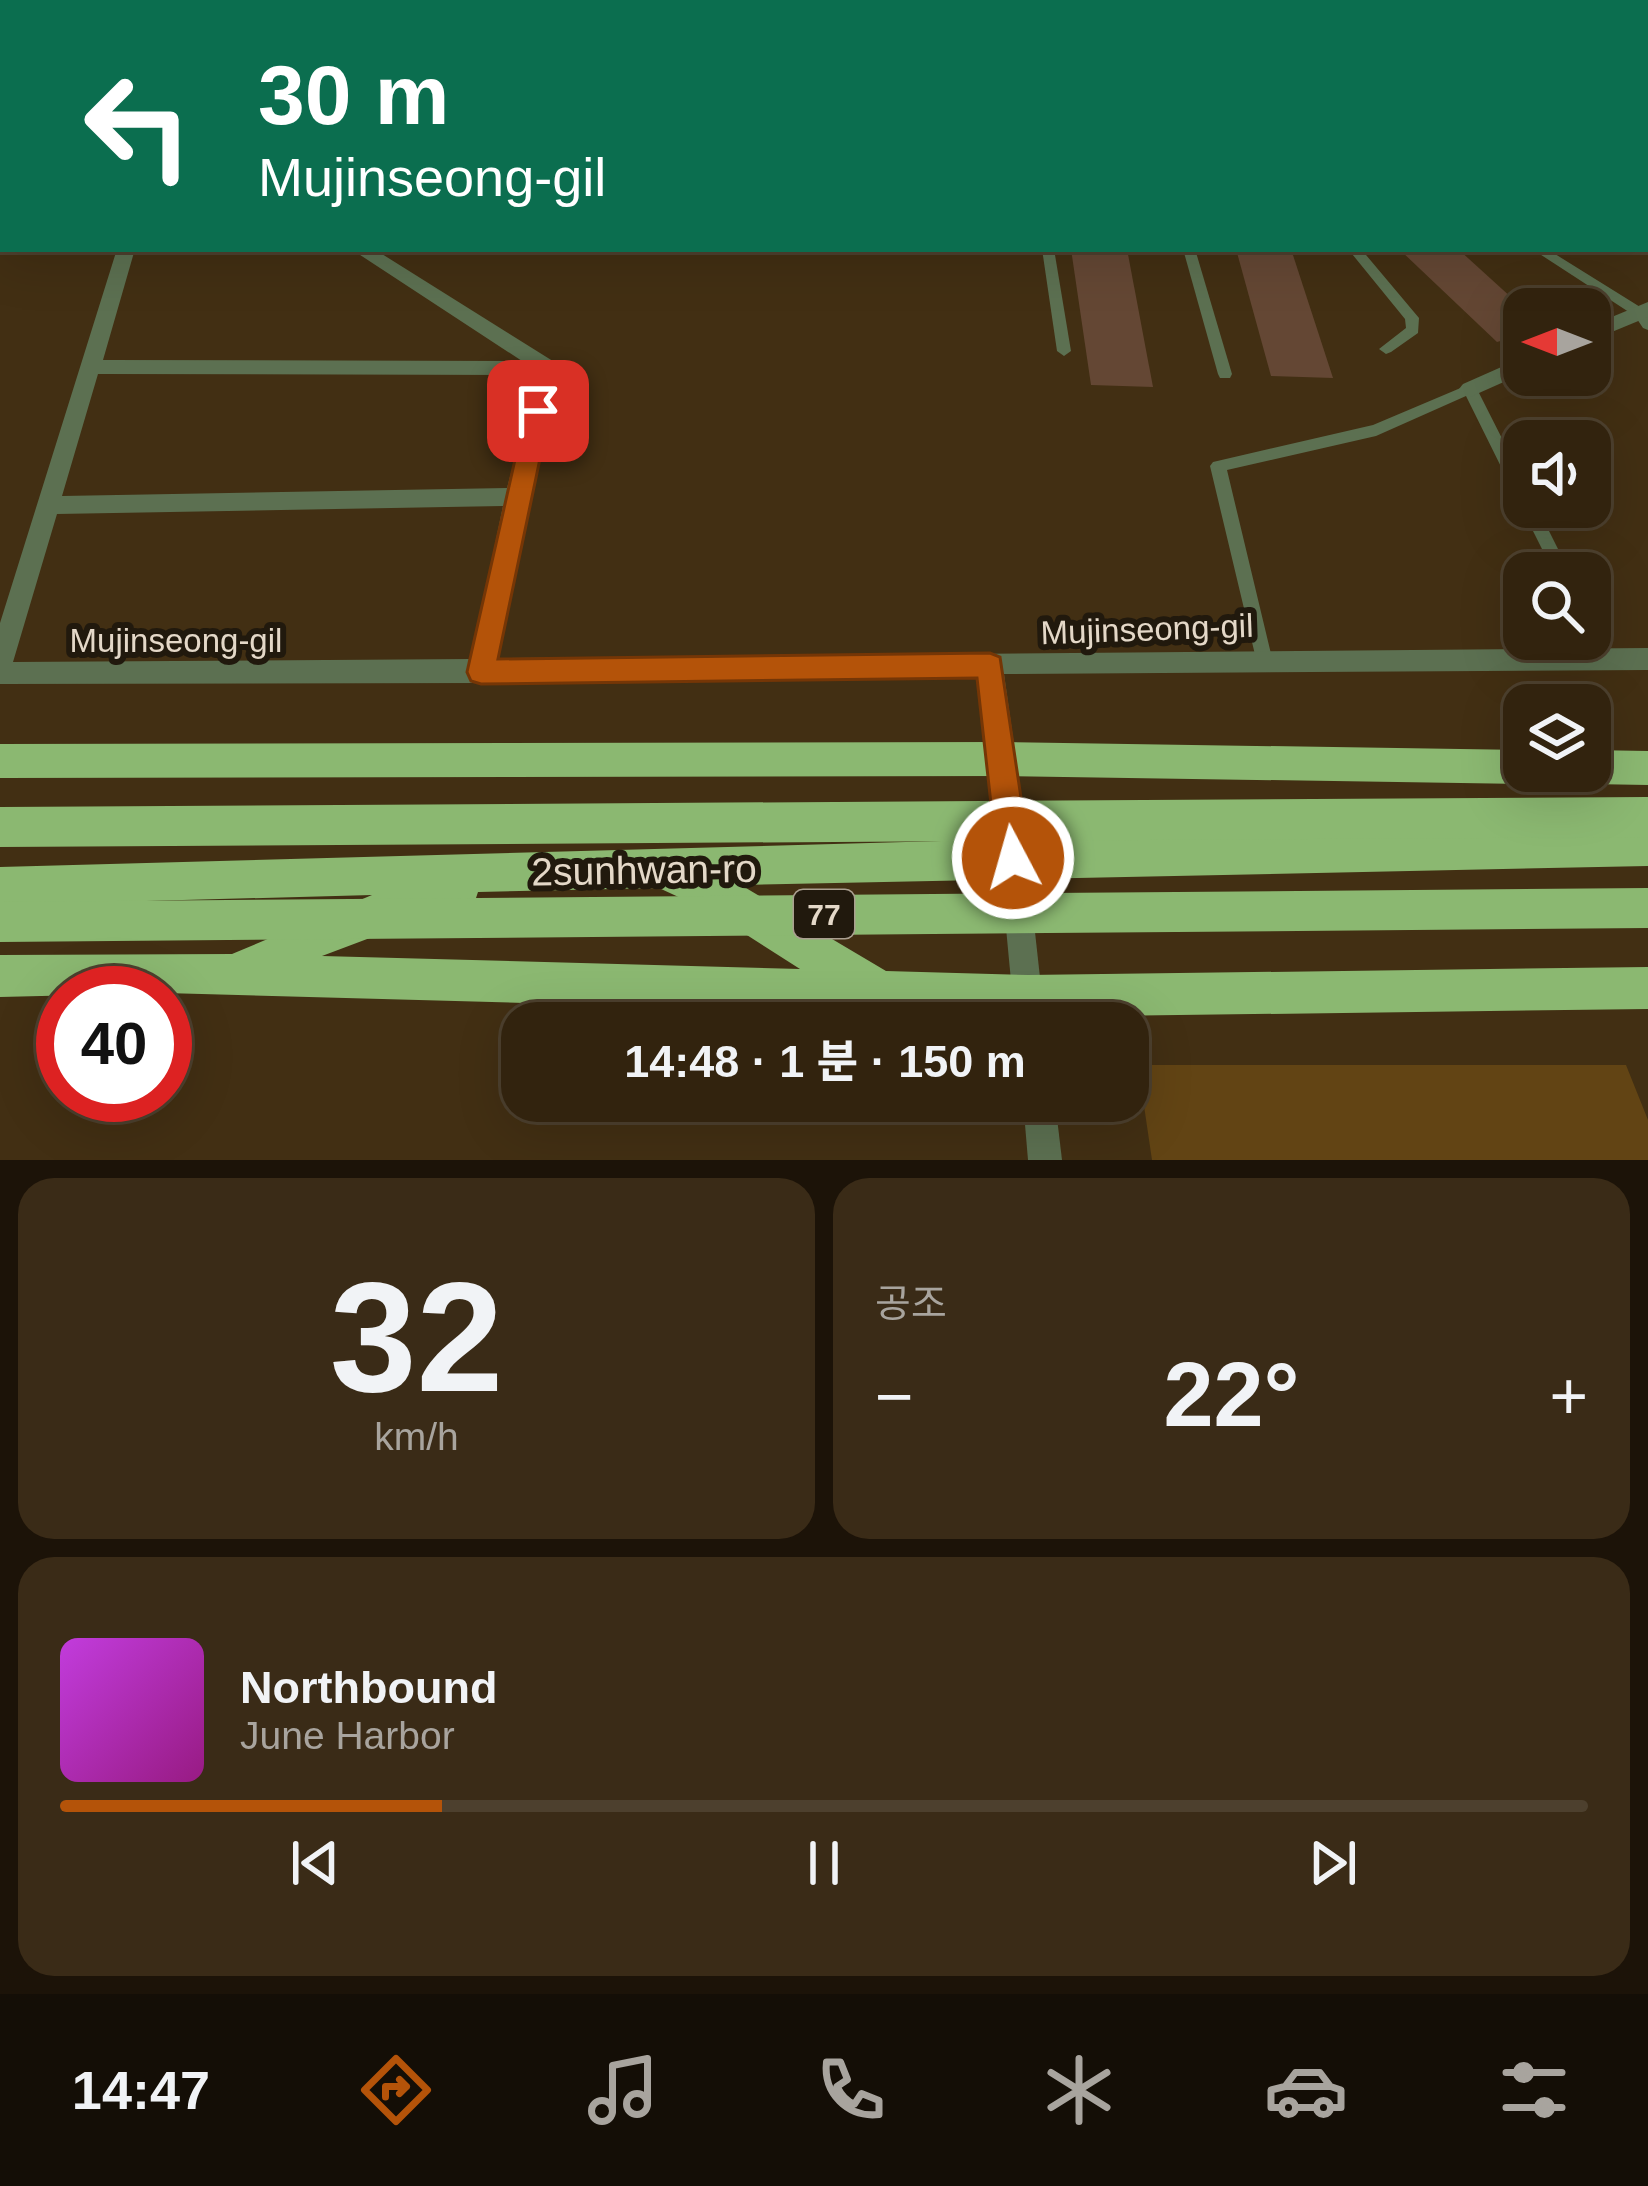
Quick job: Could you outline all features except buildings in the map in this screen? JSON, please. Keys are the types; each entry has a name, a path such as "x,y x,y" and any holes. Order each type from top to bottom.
{"highway":[{"path":"0,761 1003,759 1503,766"},
{"path":"1611,767 1648,768"},
{"path":"1531,849 1648,815"},
{"name":"2sunhwan-ro","path":"0,827 1648,815"},
{"path":"0,886 1013,858 1648,847"},
{"path":"643,868 697,882 846,974 886,992"},
{"path":"223,974 282,956 398,904 508,872"},
{"name":"2sunhwan-ro","path":"0,922 1648,908"},
{"path":"0,976 223,974 886,992 965,1002"},
{"path":"1149,1006 1648,988"}],"street":[{"name":"Mujinseong-gil","path":"125,252 0,669 481,672 1263,658 1503,659"},
{"path":"365,252 549,368"},
{"path":"1611,327 1645,316"},
{"path":"91,368 549,368"},
{"path":"481,672 516,497 549,368"},
{"path":"1470,389 1503,374"},
{"path":"49,505 516,497"},
{"name":"Mujinseong-gil","path":"1611,659 1648,659"},
{"path":"990,666 1028,1002"},
{"path":"1041,1122 1045,1160"}],"lane":[{"path":"1048,252 1064,351"},
{"path":"1190,252 1225,374"},
{"path":"1357,252 1412,317 1413,330 1386,349"},
{"path":"1544,252 1645,316"},
{"path":"1263,658 1218,466 1376,430 1470,389 1503,455"}],"shaded area":[{"path":"1149,1065 1626,1065 1648,1120 1648,1160 1152,1160 1146,1122"}],"route":[{"path":"538,411 481,672 990,666 1013,858"}]}
